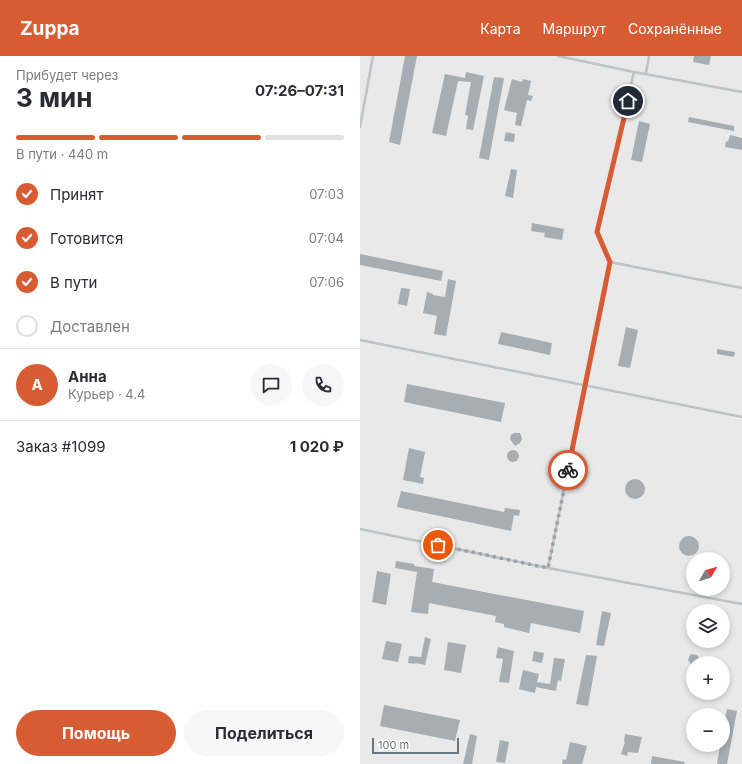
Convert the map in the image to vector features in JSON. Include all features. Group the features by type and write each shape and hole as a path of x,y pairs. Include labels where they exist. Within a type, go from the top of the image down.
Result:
{"lane":[{"path":"360,127 373,56"},
{"path":"558,56 742,92"},
{"path":"646,74 649,56"},
{"path":"548,568 610,262 597,232 634,72"},
{"path":"610,262 742,288"},
{"path":"360,340 742,417"},
{"path":"360,529 548,568 742,604"}],"shaded area":[{"path":"360,56 742,56 742,764 360,764"}],"building":[{"path":"405,56 417,56 400,145 389,142"},
{"path":"694,56 711,56 709,65 693,62"},
{"path":"466,72 484,76 473,130 466,129 468,116 465,115 471,82 458,81 446,136 432,133 445,74 465,78"},
{"path":"494,77 504,78 489,160 479,158"},
{"path":"512,79 522,82 523,79 531,81 528,95 533,96 531,101 527,100 521,126 515,125 517,113 504,110"},
{"path":"689,117 734,126 734,131 688,122"},
{"path":"639,121 650,124 642,162 631,160"},
{"path":"506,132 515,134 514,142 504,141"},
{"path":"730,135 742,138 742,150 725,147 726,141 728,142"},
{"path":"511,169 517,170 513,198 505,196"},
{"path":"532,223 564,229 562,240 544,237 545,233 531,231"},
{"path":"360,254 443,271 441,281 360,265"},
{"path":"448,279 456,281 446,336 434,334 437,316 423,313 427,292 433,295 445,297"},
{"path":"401,288 410,289 407,306 398,304"},
{"path":"626,327 638,330 630,368 618,366"},
{"path":"501,332 552,343 550,355 498,344"},
{"path":"717,349 735,352 734,357 717,354"},
{"path":"407,384 505,403 501,422 404,402"},
{"path":"514,433 520,433 522,439 520,443 515,446 510,439 511,435"},
{"path":"409,448 425,452 420,477 424,478 423,484 403,480"},
{"path":"511,450 515,450 519,456 515,462 511,462 507,458 507,454"},
{"path":"635,479 642,482 645,489 642,496 635,499 628,496 625,489 628,482"},
{"path":"401,491 504,512 505,508 520,510 519,516 514,515 511,531 397,507"},
{"path":"685,537 693,537 698,542 699,546 697,552 686,552 686,555 680,550 680,542"},
{"path":"396,561 434,569 432,582 584,611 580,633 531,623 529,633 504,627 504,624 495,622 496,616 429,603 428,614 411,612 417,572 395,568"},
{"path":"377,571 391,574 386,605 372,602"},
{"path":"602,611 611,613 604,646 596,645"},
{"path":"425,637 431,639 425,665 408,663 409,656 421,657"},
{"path":"386,641 402,644 398,662 382,659"},
{"path":"448,642 466,645 461,673 444,670"},
{"path":"498,647 514,651 509,683 499,682 503,659 496,658"},
{"path":"534,651 544,653 542,663 532,661"},
{"path":"691,654 698,656 690,656"},
{"path":"586,655 597,656 588,706 576,704"},
{"path":"554,658 565,659 561,681 558,680 556,691 536,687 535,693 519,689 523,670 539,674 537,682 550,684"},
{"path":"384,705 460,720 455,741 380,726"},
{"path":"730,710 737,711 730,748"},
{"path":"470,734 477,736 472,764 463,764"},
{"path":"625,734 642,737 638,753 628,752 627,756 621,754 625,742"},
{"path":"500,740 509,742 505,763 496,762"},
{"path":"570,742 587,746 582,764 562,764 563,759 566,760"},
{"path":"719,752 729,752 727,764 717,764"},
{"path":"652,756 685,762 684,764 651,764"}],"way so far":[{"path":"438,545 548,568 568,470"}],"route":[{"path":"568,470 610,262 597,232 628,101"}]}
